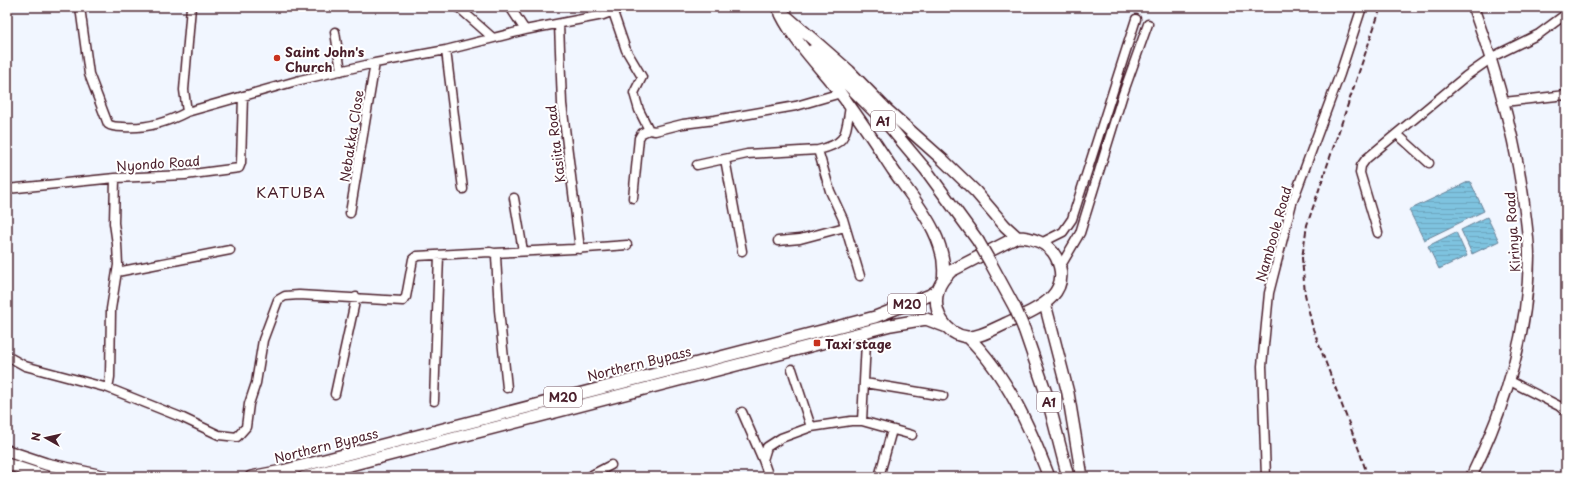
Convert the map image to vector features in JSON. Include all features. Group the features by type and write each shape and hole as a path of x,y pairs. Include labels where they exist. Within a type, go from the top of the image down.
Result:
{"highway":[{"path":"778,8 796,39 841,93 863,123 928,222 940,245 944,260 940,286 937,310 939,317 948,327 961,336 968,337 984,333 1045,304 1051,299 1059,284 1060,267 1055,255 1041,243 1032,238 1017,237 951,271 940,286"},
{"path":"778,8 850,71 887,110 943,160 976,192 1005,226 1017,237"},
{"name":"A1","path":"778,8 816,53 889,126 926,170 978,241 1015,308 1024,329 1047,396 1068,477"},
{"name":"Northern Bypass","path":"251,477 290,469 875,317 930,295 940,286"},
{"path":"1045,304 1068,393 1082,477"},
{"name":"Northern Bypass","path":"304,477 891,325 926,319 948,327"},
{"path":"968,337 979,347 1013,397 1033,437 1049,477"},
{"path":"7,451 46,464 107,477"},
{"path":"7,464 47,477"}],"main road":[{"name":"Kirinya Road","path":"1471,477 1487,445 1510,381 1519,343 1528,279 1529,255 1522,188 1515,145 1491,58 1473,7"}],"street":[{"path":"80,7 89,74 108,124 113,126 143,128 174,119 187,112 341,71 446,50 525,30 614,12 624,7"},
{"path":"187,112 184,90 191,7"},
{"path":"458,7 493,38"},
{"path":"510,7 525,30"},
{"name":"Namboole Road","path":"1266,477 1262,366 1269,293 1292,203 1340,74 1362,7"},
{"path":"614,12 626,50 642,77 634,93 639,110 649,130"},
{"path":"1378,233 1361,179 1361,166 1385,142 1397,134 1443,94 1491,58 1539,34 1566,14"},
{"path":"1041,243 1063,232 1072,218 1136,19"},
{"name":"Kasiita Road","path":"559,24 562,104 580,249"},
{"path":"1060,267 1080,233 1123,94 1148,24"},
{"path":"335,32 341,71"},
{"path":"446,50 463,189"},
{"name":"Nebakka Close","path":"350,213 375,63"},
{"path":"633,198 639,138 642,133 649,130 655,131 684,124 796,106 841,93"},
{"path":"1504,102 1566,95"},
{"name":"Nyondo Road","path":"7,189 115,178 185,175 238,168 241,163 243,96"},
{"path":"697,165 747,154 818,150 839,142 843,138 850,107"},
{"path":"1397,134 1429,163"},
{"path":"818,150 830,191 845,227 860,276"},
{"path":"725,159 742,251"},
{"path":"108,388 110,377 111,309 117,272 118,254 114,223 115,178"},
{"path":"514,198 523,251"},
{"path":"778,241 800,239 845,227"},
{"path":"7,356 25,366 108,388 220,434 237,437 246,427 249,404 256,383 263,340 278,300 285,296 299,294 403,301 406,297 413,259 417,256 569,250 627,245"},
{"path":"117,272 230,250"},
{"path":"494,253 497,264 499,310 508,388"},
{"path":"434,401 439,255"},
{"path":"335,394 356,297"},
{"path":"862,421 866,342"},
{"path":"792,369 811,427"},
{"path":"1510,381 1559,406 1566,412"},
{"path":"865,383 943,396"},
{"path":"742,412 769,477"},
{"path":"763,460 767,447 781,438 811,427 851,420 862,421 912,435"},
{"path":"879,477 892,430"},
{"path":"588,477 611,465"}],"water":[{"path":"1470,181 1484,211 1424,240 1409,210"},
{"path":"1487,217 1499,241 1472,254 1461,230"},
{"path":"1456,232 1467,256 1439,269 1428,246"}],"railway":[{"path":"1368,477 1313,329 1305,294 1302,258 1307,225 1381,7"}],"place":[{"name":"Saint John's Church","path":"277,58"},
{"name":"Taxi stage","path":"817,343"}],"district":[{"name":"KATUBA","path":"291,191"}]}
